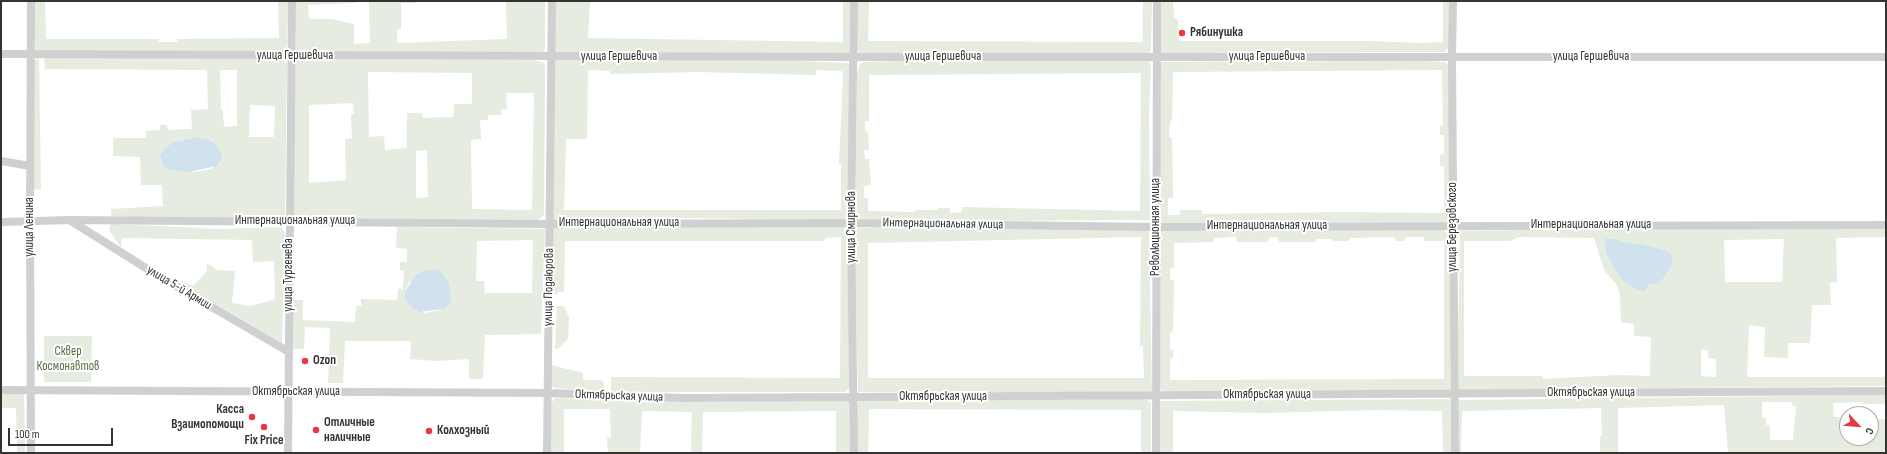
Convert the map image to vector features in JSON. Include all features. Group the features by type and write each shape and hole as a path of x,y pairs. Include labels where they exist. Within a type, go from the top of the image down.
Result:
{"street":[{"name":"улица Ленина","path":"31,1 31,453"},
{"name":"улица Тургенева","path":"288,453 292,1"},
{"name":"улица Подаюрова","path":"547,453 552,1"},
{"name":"улица Смирнова","path":"854,1 851,223 854,453"},
{"name":"Революционная улица","path":"1156,1 1156,453"},
{"name":"улица Березовского","path":"1453,1 1452,56 1455,453"},
{"name":"улица Гершевича","path":"1,54 854,58 1452,56 1886,57"},
{"path":"1,161 30,166"},
{"name":"Интернациональная улица","path":"1,222 70,220 550,224 851,223 1156,227 1886,225"},
{"name":"улица 5-й Армии","path":"70,220 157,275 289,352"},
{"name":"Октябрьская улица","path":"1,390 548,393 682,398 1886,392"}],"green space":[{"path":"33,1 45,1 46,39 159,39 159,42 177,42 177,39 279,38 278,1 288,1 287,44 285,50 279,53 36,50"},
{"path":"296,1 357,1 356,3 308,5 309,19 332,19 354,24 354,44 370,43 369,1 417,1 417,3 401,3 401,29 397,29 397,43 507,39 506,1 545,1 545,49 542,53 297,51"},
{"path":"555,1 590,1 588,38 843,42 843,1 850,1 849,54 555,52"},
{"path":"857,1 869,1 868,41 1143,42 1143,1 1152,1 1151,51 1149,53 860,54 856,48"},
{"path":"1159,1 1173,1 1174,18 1178,20 1179,41 1369,41 1420,43 1443,42 1443,1 1449,1 1449,46 1445,52 1159,53"},
{"path":"39,57 41,190 33,189 34,61"},
{"path":"44,57 283,59 287,64 285,216 283,218 196,220 111,216 111,209 163,206 162,185 141,185 140,157 113,156 113,138 146,138 146,131 160,130 160,125 167,125 168,130 192,129 191,110 208,109 207,70 45,69","holes":["220,70 237,70 237,126 224,127 223,110 221,110","250,105 275,106 274,137 249,137","198,137 208,139 214,143 221,152 220,163 211,169 196,172 169,170 174,142"]},
{"path":"296,59 533,60 542,62 545,65 544,215 538,220 294,218 292,215 294,61","holes":["368,72 472,73 472,104 454,104 453,117 423,118 422,113 407,113 407,148 385,150 384,136 369,137","506,93 534,93 532,210 472,209 471,140 481,139 480,120 488,120 488,115 501,115 501,109 507,109","353,103 354,114 351,115 352,138 345,139 346,180 309,183 309,105","427,150 428,197 416,198 416,151"]},
{"path":"557,59 796,61 848,63 850,65 847,216 843,220 688,218 553,220 555,61","holes":["588,70 610,71 610,74 699,72 816,75 816,70 842,71 839,163 841,164 841,210 564,210 566,139 587,139"]},
{"path":"936,60 1149,61 1151,67 1149,114 1150,220 941,221 857,219 855,217 857,74 860,64 863,62","holes":["1141,73 1140,211 962,207 962,212 950,213 950,208 938,208 938,210 915,210 915,212 868,211 868,198 864,198 864,186 871,185 869,159 865,159 864,150 869,150 868,132 865,131 865,121 869,121 869,75"]},
{"path":"1160,62 1445,62 1449,65 1451,215 1447,222 1159,223","holes":["1442,70 1443,126 1440,126 1440,135 1444,135 1444,154 1440,155 1440,166 1444,166 1444,213 1341,212 1202,214 1202,210 1180,210 1180,215 1168,215 1168,198 1173,198 1172,138 1169,137 1170,121 1172,121 1173,72"]},
{"path":"111,224 221,229 282,227 285,234 282,343 181,284 182,281 193,286 207,271 207,264 211,265 216,270 235,271 232,303 251,306 275,299 274,261 253,262 252,240 122,238 121,248 109,230"},
{"path":"1886,225 1886,237 1836,238 1837,282 1830,283 1831,305 1812,305 1810,343 1788,343 1788,358 1764,357 1765,327 1749,325 1747,377 1886,377 1886,386 1457,390 1460,231","holes":["1519,237 1594,238 1604,270 1616,284 1620,294 1621,322 1634,324 1634,336 1651,337 1650,376 1619,375 1543,379 1542,376 1464,376 1464,241 1510,241","1617,239 1624,242 1651,247 1672,265 1664,278 1657,284 1650,284 1646,290 1615,270 1606,253 1604,240","1784,239 1782,282 1725,282 1724,240","1701,350 1708,350 1708,358 1716,359 1716,377 1701,376"]},
{"path":"1057,226 1147,229 1149,231 1152,392 858,392 854,228","holes":["1141,237 1140,346 1143,346 1144,378 868,378 868,243"]},
{"path":"397,227 545,229 541,334 485,335 483,379 469,379 469,359 438,361 410,359 411,341 345,341 343,383 328,383 330,328 305,327 304,349 293,349 293,300 303,300 303,320 355,322 356,306 361,306 361,299 397,300 398,289 403,289 404,271 400,270 400,262 407,262 407,249 396,248","holes":["533,240 532,293 485,293 484,281 476,281 477,241","410,281 444,309 425,313 405,298 405,290"]},
{"path":"843,227 848,233 851,384 845,392 611,392 611,377 840,378 841,237 825,238 825,241 565,241 564,292 558,292 557,295 553,293 553,228"},
{"path":"1442,229 1450,235 1450,390 1163,391 1160,389 1159,230","holes":["1236,237 1237,242 1268,242 1269,237 1278,237 1279,242 1315,242 1316,239 1349,241 1350,238 1395,237 1396,241 1405,241 1405,237 1424,237 1424,241 1444,241 1444,379 1170,380 1170,358 1173,358 1173,350 1170,350 1170,332 1173,331 1174,280 1170,280 1170,269 1174,268 1174,243 1213,242 1214,238"]},
{"path":"557,306 564,306 569,318 568,339 558,349 555,349"},
{"name":"Сквер Космонавтов","path":"44,336 92,336 91,382 44,382"},
{"path":"551,365 583,373 583,380 601,380 604,383 604,392 554,388 551,385"},
{"path":"1,393 22,393 24,395 25,453 17,453 16,408 1,408"},
{"path":"1886,395 1886,404 1863,404 1863,402 1833,403 1834,417 1839,417 1839,446 1879,446 1879,419 1886,419 1886,453 1728,453 1724,405 1618,408 1618,453 1600,453 1600,436 1602,436 1601,408 1462,411 1461,453 1457,453 1457,400","holes":["1762,402 1792,402 1792,406 1796,406 1793,440 1770,440 1770,425 1766,425 1766,418 1762,418"]},
{"path":"555,398 704,402 851,400 850,453 836,453 836,411 703,412 702,453 691,453 692,412 642,411 640,453 608,453 607,438 611,438 610,409 564,409 564,453 550,453 552,402"},
{"path":"1146,399 1151,403 1151,453 1141,453 1141,410 869,409 868,453 855,453 856,400"},
{"path":"1450,399 1451,453 1443,453 1442,411 1377,410 1264,413 1173,411 1173,453 1159,453 1160,401"}],"water":[{"path":"198,137 208,139 214,143 221,152 222,159 217,166 189,172 169,170 164,166 160,156 164,149 174,142"},
{"path":"1604,239 1617,239 1624,242 1641,244 1664,250 1670,253 1672,265 1664,278 1657,284 1650,284 1646,290 1643,291 1632,287 1623,281 1615,270 1606,253"},
{"path":"434,269 439,270 449,283 451,301 444,309 419,312 408,304 405,298 405,291 416,275 421,272"}],"place":[{"name":"Рябинушка","path":"1182,33"},
{"name":"Ozon","path":"305,361"},
{"name":"Касса Взаимопомощи","path":"252,417"},
{"name":"Fix Price","path":"264,427"},
{"name":"Отличные наличные","path":"316,430"},
{"name":"Колхозный","path":"429,431"}]}
